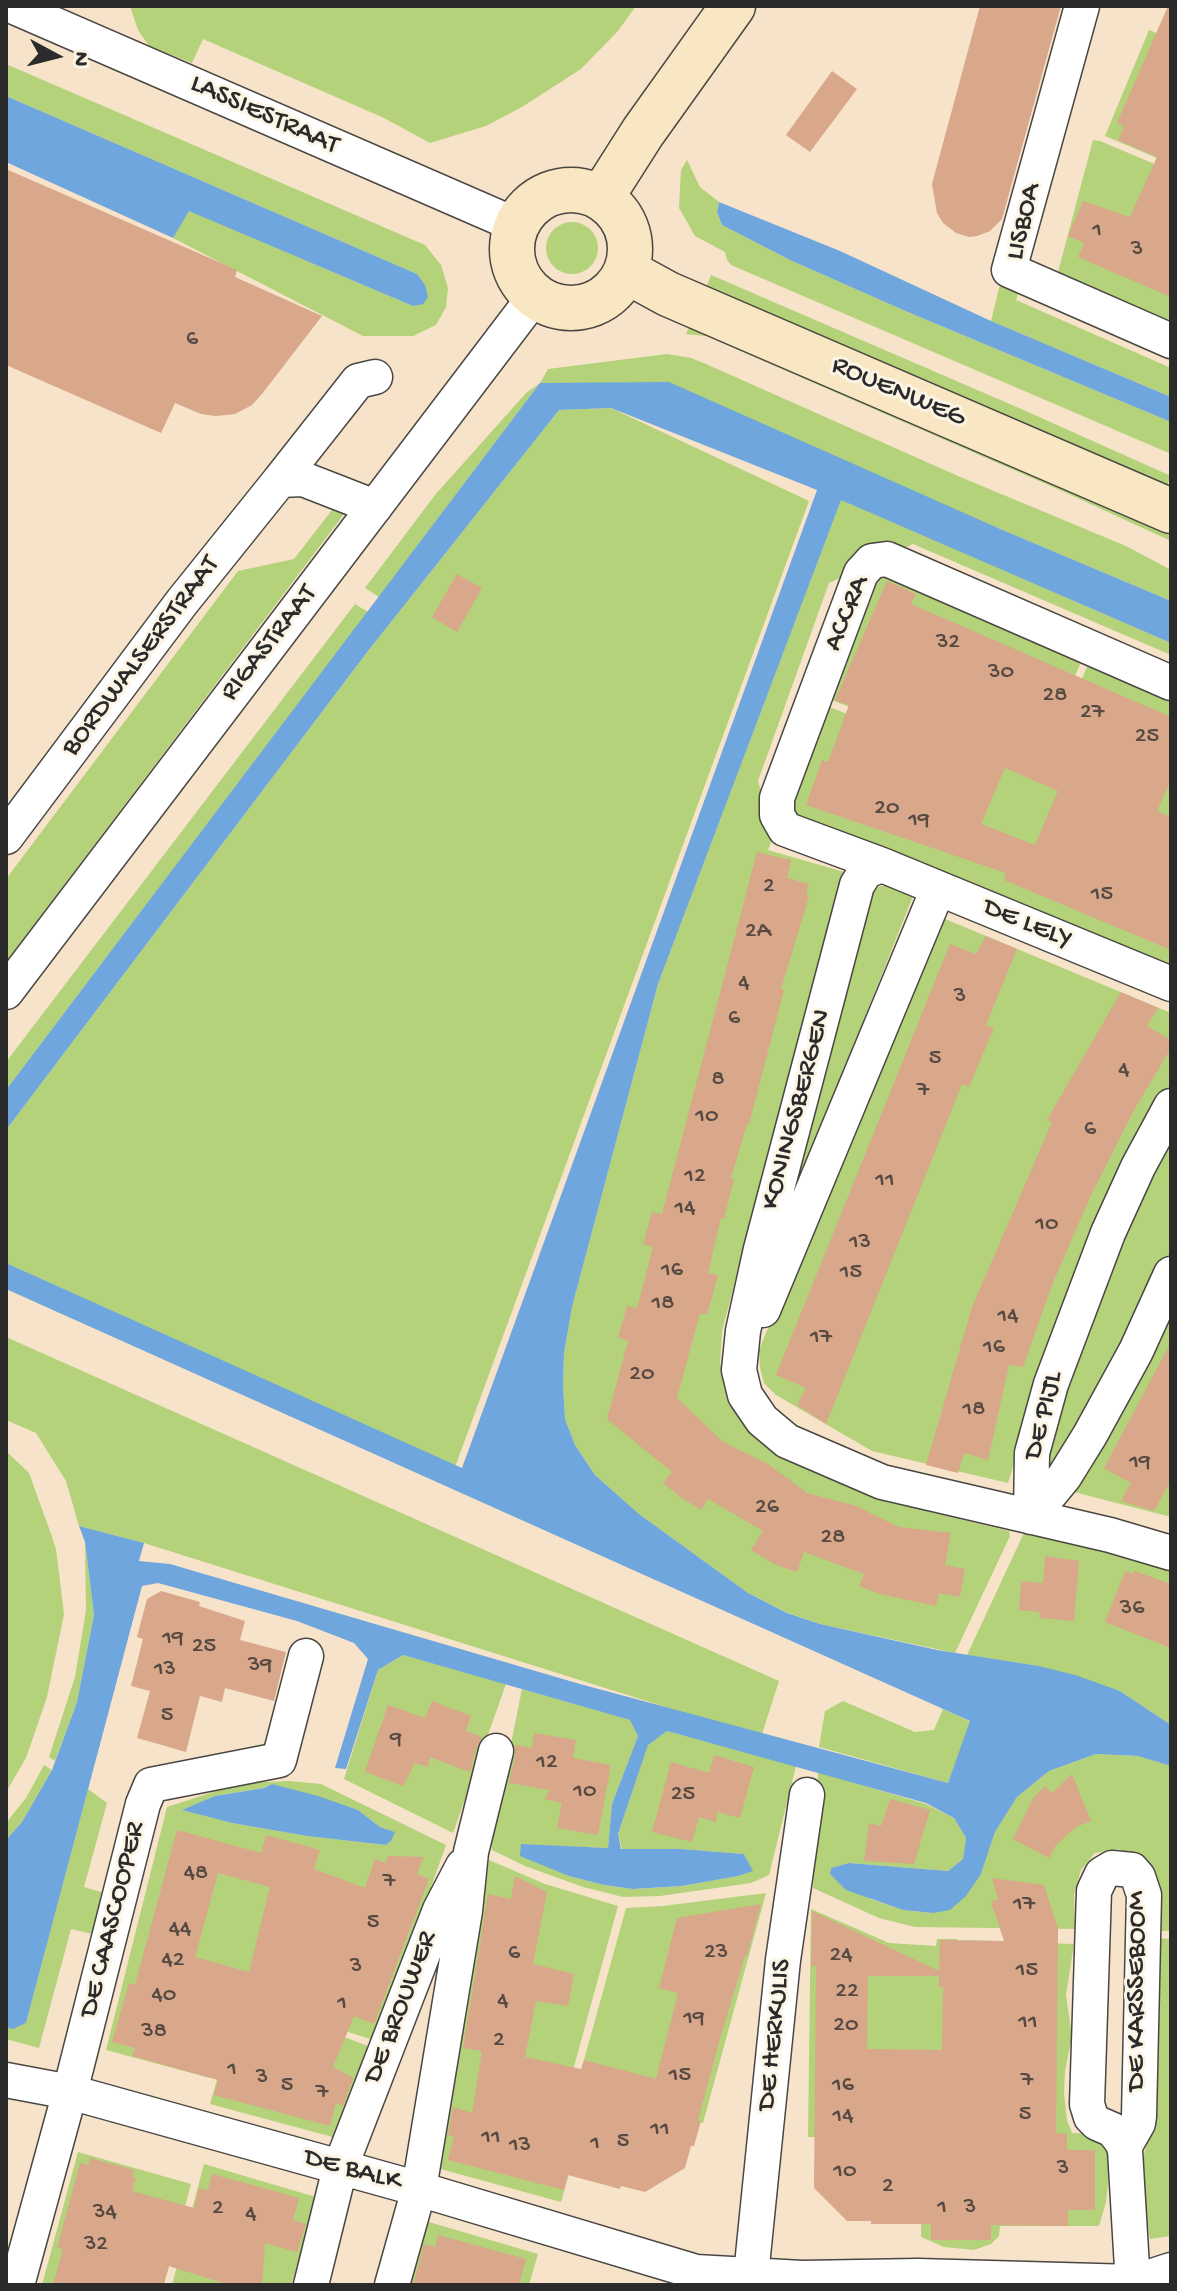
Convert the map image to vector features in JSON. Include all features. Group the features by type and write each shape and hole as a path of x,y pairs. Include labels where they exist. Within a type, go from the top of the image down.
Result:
{"main road":[{"path":"601,198 643,132 733,6"},
{"path":"576,190 601,198 621,217 627,230 630,257 626,271 618,286 605,298 571,309 553,306 535,296 520,280 512,255 516,225 529,207 551,193 576,190"},
{"name":"ROUENWEG","path":"626,271 668,294 1171,511"}],"street":[{"name":"LASSIESTRAAT","path":"12,6 516,225"},
{"name":"LISBOA","path":"1082,6 1009,270 1171,341"},
{"name":"RIGASTRAAT","path":"6,992 535,296"},
{"name":"BORDWALSERSTRAAT","path":"6,837 182,602 358,381 375,377"},
{"path":"280,480 303,479 375,507"},
{"name":"ACCRA","path":"882,865 785,829 777,815 777,798 861,573 872,561 887,559 1171,683"},
{"name":"DE LELY","path":"882,865 1171,984"},
{"name":"KONINGSBERGEN","path":"882,865 866,871 857,885 753,1279 739,1370 745,1395 762,1420 787,1441 882,1482 1110,1535 1171,1553"},
{"name":"KONINGSBERGEN","path":"739,1370 938,889"},
{"name":"DE PIJL","path":"1031,1517 1032,1453 1051,1384 1108,1233 1138,1167 1171,1106"},
{"name":"DE PIJL","path":"1031,1517 1064,1477 1090,1435 1136,1351 1171,1274"},
{"name":"DE CAASCOOPER","path":"17,2285 143,1804 151,1785 279,1760 306,1656"},
{"name":"DE BROUWER","path":"392,2285 419,2189 465,1911 471,1852 496,1751"},
{"name":"DE HERKULIS","path":"751,2275 783,1960 807,1795"},
{"name":"DE BROUWER","path":"311,2285 340,2168 440,1910 471,1852"},
{"name":"DE KARSSEBOOM","path":"1125,2150 1117,2134 1091,2117 1087,2104 1094,1891 1102,1874 1112,1868 1132,1870 1144,1895 1139,2116 1125,2150 1137,2284"},
{"name":"DE BALK","path":"6,2080 70,2092 419,2189 694,2279 751,2275 802,2278 918,2276 1137,2284 1171,2270"}],"green space":[{"path":"130,6 636,6 618,31 581,69 486,126 430,143 384,118 203,39 192,63 149,46 138,30"},
{"path":"1149,30 1171,39 1171,164 1105,136"},
{"path":"6,64 425,245 441,265 448,288 446,307 436,325 413,336 363,336 173,238 188,210 413,306 417,274 6,96"},
{"path":"1093,140 1171,171 1171,321 1058,272"},
{"path":"687,160 700,187 719,202 717,212 722,225 790,260 903,310 1171,422 1171,454 731,265 725,252 695,236 679,208 681,170"},
{"path":"572,222 590,230 598,248 590,266 572,274 554,266 546,248 554,230"},
{"path":"711,275 1171,476 1165,490 706,288"},
{"path":"1001,280 1020,288 1016,300 1171,368 1171,397 991,321"},
{"path":"691,322 1070,487 1171,536 1171,541 706,336 686,334"},
{"path":"667,354 691,358 1126,546 1171,570 1171,601 998,528 540,383 548,369"},
{"path":"540,383 379,597 365,588 435,495 526,393"},
{"path":"611,408 809,501 455,1467 6,1263 6,1130 368,651 559,410"},
{"path":"841,499 1171,643 1171,655 913,544 829,583 758,781 774,835 768,850 844,872 722,1331 720,1363 732,1402 802,1464 848,1487 918,1509 1009,1531 1010,1536 955,1653 820,1624 788,1613 748,1593 639,1514 595,1475 575,1445 565,1419 564,1353 572,1307 658,984"},
{"path":"335,506 347,510 6,962 6,879 238,571 294,559"},
{"path":"882,570 1082,660 1050,733 1058,735 1089,662 1171,699 1171,964 784,814 827,706 980,767 984,759 829,699 873,574"},
{"path":"355,604 368,612 6,1090 6,1062"},
{"path":"896,883 915,891 782,1226 864,904 878,887"},
{"path":"938,916 1171,1013 1171,1085 1161,1100 1041,1378 1008,1483 872,1451 776,1395 764,1383 760,1368 759,1350"},
{"path":"1171,1131 1171,1254 1143,1314 1050,1472 1042,1451 1069,1360"},
{"path":"1171,1284 1171,1517 1066,1490"},
{"path":"6,1337 779,1681 761,1737 144,1543 79,1526 66,1481 36,1433 6,1420"},
{"path":"6,1451 29,1473 51,1534 56,1549 64,1614 47,1697 26,1758 6,1792"},
{"path":"1040,1531 1171,1567 1171,1725 1120,1691 1039,1666 967,1655 1024,1533"},
{"path":"85,1542 94,1615 77,1702 55,1761 49,1757 75,1677 86,1610"},
{"path":"403,1655 506,1684 453,1833 344,1779 378,1670"},
{"path":"522,1689 631,1720 638,1736 612,1804 608,1848 521,1845 569,1876 633,1889 682,1886 752,1871 744,1854 681,1849 622,1849 618,1834 648,1744 667,1731 796,1766 769,1875 751,1883 660,1896 623,1897 583,1887 492,1850"},
{"path":"843,1701 915,1732 934,1730 943,1709 971,1722 948,1783 819,1747 825,1711"},
{"path":"1096,1754 1138,1756 1171,1766 1171,1931 1153,1931 1135,1855 1118,1849 1095,1853 1081,1870 1074,1894 1075,1929 915,1927 879,1918 813,1888 818,1772 926,1804 954,1818 966,1838 963,1859 948,1871 849,1863 831,1868 830,1874 870,1899 903,1910 933,1913 981,1874 995,1832 1017,1797 1049,1771"},
{"path":"44,1765 52,1770 22,1822 6,1840 6,1823 26,1798"},
{"path":"289,1781 321,1784 446,1845 376,2041 342,2030 339,2035 373,2048 340,2139 210,2104 240,2000 261,1978 239,1973 210,2078 106,2050 167,1807 241,1783","holes":["272,1784 358,1810 380,1827 394,1832 391,1841 386,1845 307,1836 232,1823 183,1810 215,1796"]},
{"path":"88,1789 107,1803 84,1887 108,1894 96,1935 71,1929 39,2048 6,2039 6,2027 26,2023"},
{"path":"489,1860 545,1884 618,1906 569,2085 590,2099 561,2202 433,2167"},
{"path":"766,1893 703,2123 576,2089 626,1908"},
{"path":"811,1909 889,1943 936,1946 937,1939 957,1939 953,2111 961,2111 963,1940 1074,1944 1066,1995 1072,2036 1064,2093 1072,2133 1098,2134 1107,2153 1109,2174 1106,2202 1099,2226 1000,2226 999,2236 991,2244 974,2250 944,2247 921,2237 922,2139 808,2137"},
{"path":"1152,1938 1171,1939 1171,2236 1150,2239 1141,2191 1144,2154 1157,2094"},
{"path":"78,2152 191,2184 164,2285 42,2285"},
{"path":"204,2164 319,2198 291,2285 172,2285"},
{"path":"422,2220 538,2254 529,2285 411,2285"}],"water":[{"path":"6,96 417,274 425,285 428,297 423,304 413,306 189,211 173,238 6,162"},
{"path":"719,202 840,251 991,321 1171,397 1171,422 790,260 722,225 717,212"},
{"path":"669,382 1171,601 1171,643 841,500 658,984 572,1307 564,1353 565,1419 575,1445 595,1475 639,1514 748,1593 787,1613 820,1624 937,1650 1039,1666 1120,1691 1171,1725 1171,1766 1138,1756 1096,1754 1049,1771 1017,1797 995,1832 981,1874 966,1896 950,1910 933,1913 903,1910 846,1890 830,1874 831,1868 849,1863 948,1871 963,1859 966,1838 954,1818 926,1803 667,1731 648,1745 618,1834 621,1849 681,1849 744,1854 753,1871 682,1886 633,1889 604,1885 569,1876 520,1856 521,1844 608,1848 612,1804 638,1736 630,1720 403,1655 378,1670 346,1769 335,1768 368,1659 354,1643 297,1621 158,1583 142,1586 26,2023 13,2029 6,2027 6,1840 22,1822 52,1770 77,1702 94,1615 85,1542 79,1526 144,1543 139,1561 170,1564 580,1684 948,1783 970,1721 6,1289 6,1263 462,1468 817,490 611,408 559,410 368,651 6,1130 6,1090 540,383"},
{"path":"272,1784 358,1810 380,1827 395,1832 386,1845 307,1836 232,1823 182,1810 215,1796"}],"building":[{"path":"980,6 1061,6 1002,219 990,231 969,237 956,233 943,223 937,213 932,184"},
{"path":"1168,6 1171,6 1171,297 1078,257 1084,243 1068,236 1083,201 1130,217 1157,157 1118,140 1124,126 1117,123"},
{"path":"832,71 857,89 810,152 786,135"},
{"path":"6,169 237,270 235,277 322,316 252,405 235,414 216,416 201,414 175,403 161,433 6,365"},
{"path":"457,574 482,588 457,632 432,617"},
{"path":"887,581 916,594 911,604 1171,717 1171,779 1157,811 1171,817 1171,950 1004,880 1006,873 806,805 822,760 828,762 849,705 835,700","holes":["1005,768 1058,791 1035,845 981,824"]},
{"path":"757,852 791,860 787,878 809,884 806,895 809,896 781,989 784,990 749,1124 731,1178 734,1179 724,1219 721,1218 708,1273 718,1275 707,1315 700,1313 677,1398 723,1442 768,1464 807,1493 856,1506 899,1527 951,1533 945,1565 965,1569 960,1597 939,1593 936,1606 880,1594 859,1586 864,1574 804,1552 797,1572 776,1565 751,1550 763,1531 708,1499 701,1510 682,1498 663,1483 672,1472 607,1419 628,1341 618,1338 627,1306 637,1308 653,1247 643,1244 652,1212 662,1214"},
{"path":"986,936 1017,949 986,1025 994,1028 969,1087 962,1084 826,1424 797,1405 806,1388 776,1375 950,944 976,954"},
{"path":"1121,992 1158,1008 1147,1026 1171,1040 1171,1048 1134,1110 1090,1197 1052,1285 1023,1367 1009,1365 988,1460 964,1453 958,1473 926,1465 972,1307 1052,1122 1047,1120"},
{"path":"1171,1342 1171,1480 1154,1511 1121,1501 1131,1483 1104,1468"},
{"path":"1045,1556 1079,1561 1074,1621 1039,1618 1040,1612 1019,1610 1021,1581 1043,1583"},
{"path":"1125,1571 1133,1574 1134,1571 1171,1584 1171,1648 1105,1622"},
{"path":"161,1591 200,1602 199,1606 245,1621 240,1640 286,1652 274,1701 225,1688 222,1702 200,1696 186,1752 137,1738 150,1691 131,1686 143,1639 137,1637 147,1599"},
{"path":"432,1701 471,1716 466,1731 482,1737 470,1772 430,1757 428,1767 415,1763 403,1786 365,1772 388,1705 425,1718"},
{"path":"534,1733 576,1740 573,1758 611,1765 598,1835 557,1828 562,1803 545,1799 549,1790 509,1783 515,1745 532,1748"},
{"path":"714,1755 754,1767 740,1818 717,1812 716,1822 699,1817 692,1842 652,1832 671,1762 709,1773"},
{"path":"1072,1774 1091,1821 1076,1827 1056,1845 1049,1858 1013,1839 1033,1798 1045,1786 1052,1793"},
{"path":"890,1799 930,1810 914,1864 864,1861 869,1823 881,1826"},
{"path":"177,1830 261,1853 266,1835 320,1850 314,1869 365,1888 375,1859 385,1863 388,1856 424,1857 417,1874 429,1879 374,2024 354,2016 333,2067 353,2078 343,2106 336,2103 330,2126 214,2095 218,2080 132,2056 135,2048 112,2042 129,1983 135,1985","holes":["218,1873 270,1887 249,1972 195,1957"]},
{"path":"515,1876 547,1892 533,1964 574,1974 568,2006 536,2001 525,2057 581,2069 584,2060 656,2079 678,1993 659,1988 677,1918 761,1904 721,2035 694,2146 691,2146 685,2168 645,2192 621,2186 620,2189 568,2175 564,2190 448,2160 454,2136 448,2135 453,2107 472,2113 482,2051 463,2048 488,1894 511,1899"},
{"path":"992,1878 1044,1885 1058,1929 1056,2133 1067,2134 1067,2150 1095,2150 1095,2210 1068,2210 1068,2226 991,2225 991,2240 931,2240 931,2224 847,2221 814,2188 816,1966 811,1966 812,1911 939,1971 940,1940 1004,1941 991,1902 998,1899","holes":["868,1976 939,1976 939,1987 943,1987 942,2050 867,2049"]},
{"path":"90,2158 134,2170 132,2177 136,2178 132,2191 194,2208 199,2188 208,2190 212,2174 299,2198 293,2220 306,2224 297,2252 265,2243 262,2285 229,2285 169,2266 163,2285 53,2285 63,2249 57,2248 80,2163 88,2165"},
{"path":"438,2235 526,2259 519,2285 413,2285 424,2244 435,2247"}]}
